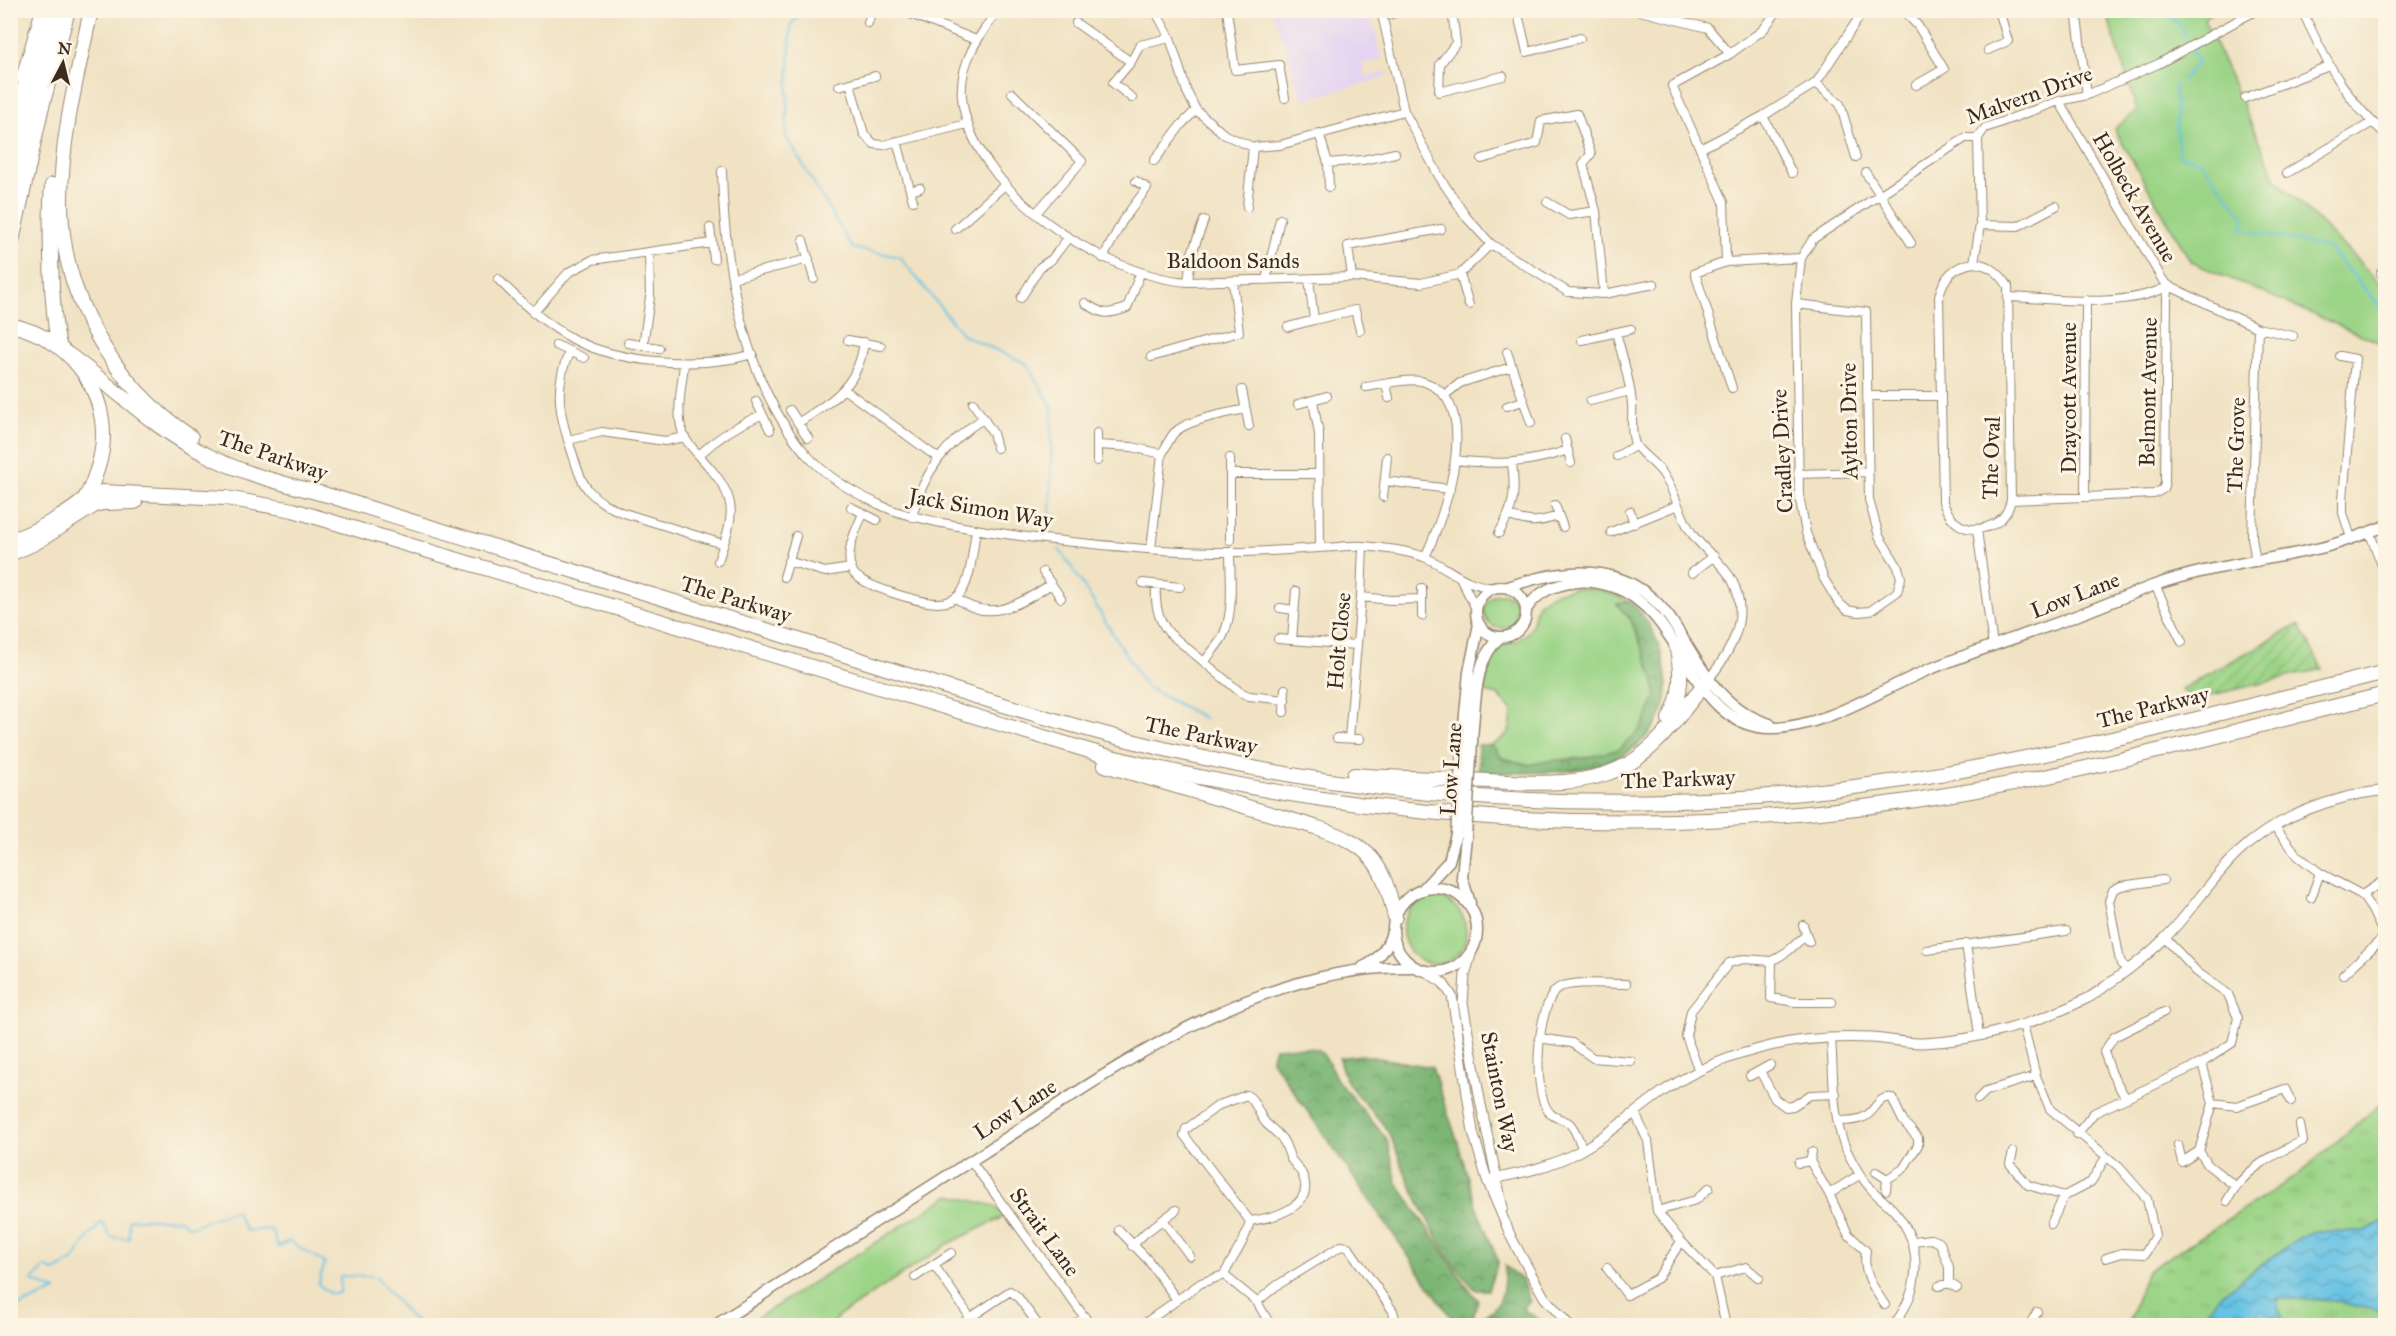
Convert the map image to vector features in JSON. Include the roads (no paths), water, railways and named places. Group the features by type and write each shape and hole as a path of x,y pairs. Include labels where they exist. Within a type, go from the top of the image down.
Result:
{"highway":[{"path":"19,101 23,77 43,10"},
{"path":"10,128 52,10"},
{"path":"10,184 52,10"},
{"path":"10,250 68,10"},
{"path":"91,10 66,138 60,201 63,235 72,275 83,307 100,342 136,390 156,410 210,449 334,497"},
{"path":"65,351 54,318 50,231 51,194 64,114 83,46"},
{"path":"10,325 45,337 65,351 90,381 97,397 104,430 102,451 85,497 74,518"},
{"name":"The Parkway","path":"65,351 152,421 206,455 255,476 334,497 1023,711 1108,735 1197,757 1361,785 1453,795 1598,802 1746,798 1904,781 2013,762 2385,672"},
{"name":"The Parkway","path":"85,497 102,492 226,498 310,514 1103,755 1192,777 1283,794 1369,807 1450,815 1549,821 1638,822 1806,814 1965,792 2054,775 2381,696"},
{"path":"10,540 36,531 85,497"},
{"path":"10,555 35,543 103,502 258,503"},
{"path":"1650,748 1669,720 1678,699 1681,671 1676,645"},
{"path":"1197,757 1372,777 1551,782 1599,776 1628,764 1650,748 1664,735 1705,684"},
{"path":"939,707 1008,735 1347,839 1367,852 1380,868 1394,922"}],"main road":[{"name":"Low Lane","path":"1527,609 1542,591 1567,583 1594,582 1618,589 1640,601 1656,615 1720,707 1743,723 1764,728 1788,727 1834,712 1928,669 2155,585 2320,548 2385,526"},
{"name":"Low Lane","path":"1508,587 1545,576 1581,571 1622,579 1644,591 1661,606 1677,628 1705,684"},
{"path":"1508,587 1521,595 1527,609 1523,626 1509,636 1500,638 1484,631 1479,624 1476,609 1485,592 1494,588 1508,587"},
{"name":"Low Lane","path":"1472,908 1462,877 1461,835 1469,726 1469,672 1479,624"},
{"name":"Low Lane","path":"1469,726 1479,672 1492,645 1500,638"},
{"name":"Low Lane","path":"1422,890 1449,861 1461,835"},
{"path":"1441,888 1459,895 1472,908 1478,926 1476,943 1472,951 1456,968 1441,972 1420,969 1398,951 1394,922 1406,900 1422,890 1441,888"},
{"name":"Low Lane","path":"714,1326 1074,1094 1197,1023 1262,995 1357,969 1377,958 1390,939 1394,922"},
{"name":"Low Lane","path":"1357,969 1420,969"}],"street":[{"path":"868,23 872,10"},
{"path":"901,10 976,40"},
{"name":"Baldoon Sands","path":"998,10 976,40 969,54 962,96 967,124 983,156 1006,184 1036,213 1068,238 1103,258 1140,274 1164,280 1233,282 1352,277 1420,282 1460,274"},
{"path":"1155,10 1170,38 1187,92 1196,110 1225,135 1253,147 1280,145 1404,111"},
{"path":"1227,10 1235,70 1279,65 1285,98"},
{"path":"1404,10 1381,14 1404,111 1440,178 1467,218 1491,244 1568,292 1604,294 1654,284"},
{"path":"1452,10 1456,43 1440,64 1439,92 1503,76"},
{"path":"1517,10 1527,52 1580,38"},
{"path":"1726,262 1724,202 1672,86 1730,54 1763,30 1778,10"},
{"path":"1700,149 1763,116 1816,82 1858,19 1868,10"},
{"path":"1903,10 1918,26 1944,69 1916,85"},
{"path":"1988,50 2008,41 1999,10"},
{"path":"2076,10 2087,95"},
{"name":"Malvern Drive","path":"1801,258 1813,239 1965,138 1978,138 1985,128 2059,101 2087,95 2158,64 2257,10"},
{"path":"2302,10 2328,66 2372,123 2385,135"},
{"path":"1640,11 1708,28 1730,54"},
{"path":"1076,23 1131,62"},
{"path":"1132,98 1113,83 1131,62 1140,45 1170,38"},
{"path":"2245,98 2328,66"},
{"path":"839,86 875,76"},
{"path":"1816,82 1840,104 1856,157"},
{"path":"850,83 867,139 879,145 967,124"},
{"path":"1012,93 1082,161 1036,213"},
{"name":"Holbeck Avenue","path":"2059,101 2162,279 2169,286 2258,328 2294,336"},
{"path":"1154,161 1181,125 1196,110"},
{"path":"1482,159 1537,143 1540,121 1577,114 1591,154 1583,164 1596,211 1604,294"},
{"path":"1763,116 1792,172"},
{"path":"2287,173 2372,123"},
{"path":"1319,133 1328,163 1329,187"},
{"path":"1974,263 1980,225 1978,138"},
{"path":"897,141 913,201"},
{"path":"1247,207 1253,147"},
{"path":"1328,163 1363,160 1395,153"},
{"name":"Jack Simon Way","path":"722,171 726,242 732,278 739,312 766,388 783,423 808,455 830,476 851,491 880,506 912,516 976,530 1040,539 1151,549 1230,552 1363,546 1425,557 1461,579 1476,585 1494,588"},
{"path":"1866,173 1911,243"},
{"path":"1103,258 1123,220 1147,188 1136,181"},
{"path":"955,229 1006,184"},
{"path":"910,191 920,188"},
{"path":"1546,202 1569,215 1596,211"},
{"path":"1980,225 2018,226 2056,206"},
{"path":"1266,280 1280,219"},
{"path":"1188,282 1191,256 1204,220"},
{"path":"710,228 714,259"},
{"path":"1352,277 1348,246 1441,229"},
{"path":"1021,298 1040,267 1053,259 1068,238"},
{"path":"803,240 814,279"},
{"path":"533,313 568,273 580,265 615,255 712,243"},
{"path":"1469,305 1460,274 1491,244"},
{"path":"643,346 651,283 649,252"},
{"path":"1732,388 1695,273 1726,262 1801,258"},
{"name":"Cradley Drive","path":"1801,258 1796,304 1798,495 1806,533 1824,579 1838,602 1847,610 1870,611 1898,592"},
{"path":"732,278 809,259"},
{"name":"The Oval","path":"1974,263 1987,265 2001,275 2008,286 2008,297 2011,500 2006,513 1996,524 1977,530 1957,525 1947,514 1943,502 1939,296 1942,282 1952,270 1974,263"},
{"path":"1085,303 1098,312 1109,314 1127,308 1140,274"},
{"path":"498,279 533,313 585,345 641,358 684,364 735,359 753,354"},
{"path":"1309,279 1314,321"},
{"path":"1151,357 1239,332 1233,282"},
{"path":"2008,297 2127,299 2158,292 2169,286"},
{"name":"Belmont Avenue","path":"2011,500 2154,494 2163,489 2169,286"},
{"name":"Draycott Avenue","path":"2085,497 2086,300"},
{"name":"Aylton Drive","path":"1796,304 1866,312 1869,500 1873,520 1898,567 1901,578 1898,592"},
{"path":"1288,327 1355,310 1360,330"},
{"name":"The Grove","path":"2256,562 2252,537 2258,328"},
{"path":"1582,340 1631,329"},
{"path":"1616,332 1630,391 1631,422 1635,446 1662,472 1683,519 1694,537 1714,556 1732,581 1741,610 1736,637 1720,666 1705,684"},
{"path":"848,340 881,346"},
{"path":"798,423 845,390 856,372 864,342"},
{"path":"628,343 659,348"},
{"path":"556,345 584,358"},
{"path":"1507,352 1531,423"},
{"path":"569,353 561,372 558,395 567,440 585,485 591,494 609,507 723,544"},
{"path":"2340,356 2355,358 2343,499 2343,513 2351,538"},
{"path":"684,364 680,410 685,437 723,483 729,496 730,521 718,561"},
{"path":"1445,395 1460,383 1511,367"},
{"path":"1366,387 1419,380 1436,387 1445,395 1455,420 1455,460 1450,489 1442,517 1425,557"},
{"path":"1386,384 1389,398"},
{"path":"845,390 938,458"},
{"path":"1242,390 1249,426"},
{"path":"1590,401 1630,391"},
{"path":"1298,404 1327,396"},
{"path":"1867,396 1941,396"},
{"path":"756,401 770,430"},
{"path":"1313,401 1318,434 1320,548"},
{"path":"1507,406 1523,401"},
{"path":"973,403 993,433 997,448"},
{"path":"1151,549 1162,454 1176,432 1191,423 1245,409"},
{"path":"790,410 808,438"},
{"path":"699,455 717,438 739,424 761,415"},
{"path":"912,516 923,485 938,458 966,430 984,418"},
{"path":"567,440 602,432 665,441 685,437"},
{"path":"1097,433 1097,461"},
{"path":"1565,439 1571,463"},
{"path":"1097,445 1132,447 1162,454"},
{"path":"1617,456 1635,446"},
{"path":"1455,460 1512,464 1548,457 1568,450"},
{"path":"1383,498 1388,457"},
{"path":"1230,458 1230,540"},
{"path":"1499,533 1509,516 1515,491 1512,464"},
{"path":"1798,474 1868,472"},
{"path":"1230,474 1318,474"},
{"path":"1385,481 1450,489"},
{"path":"1555,505 1563,527"},
{"path":"1611,532 1678,505"},
{"path":"850,507 877,520"},
{"path":"1630,511 1635,524"},
{"path":"863,514 852,540 851,568 866,583 934,603 948,602 956,598 967,583 976,530"},
{"path":"1509,516 1537,523 1558,516"},
{"path":"1977,530 1993,646"},
{"path":"2369,531 2385,576"},
{"path":"784,577 796,536"},
{"name":"Holt Close","path":"1349,738 1363,546"},
{"path":"1205,661 1222,639 1227,625 1230,552"},
{"path":"1692,573 1714,556"},
{"path":"788,561 825,572 851,568"},
{"path":"1042,572 1061,598"},
{"path":"1461,579 1476,609"},
{"path":"1143,583 1179,586"},
{"path":"956,598 972,608 984,611 998,610 1030,598 1051,584"},
{"path":"1156,584 1155,599 1161,622 1169,633 1240,692 1249,696 1285,700"},
{"path":"2155,585 2182,642"},
{"path":"1422,588 1422,616"},
{"path":"1292,640 1296,591"},
{"path":"1361,597 1391,600 1421,599"},
{"path":"1280,608 1294,610"},
{"path":"1278,639 1356,645"},
{"path":"1284,712 1285,689"},
{"path":"1337,738 1360,739"},
{"path":"1492,1179 1543,1167 1583,1149 1660,1094 1699,1071 1753,1050 1791,1042 1831,1038 1922,1043 1979,1035 2056,1013 2092,996 2129,969 2165,938 2213,879 2240,851 2275,826 2312,807 2344,796 2385,790"},
{"path":"2275,826 2298,856 2320,873 2362,895 2385,938 2343,975"},
{"path":"2311,898 2320,873"},
{"path":"2362,895 2385,879"},
{"path":"2129,969 2121,964 2119,956 2109,901 2113,890 2121,886 2163,880"},
{"path":"1699,1071 1686,1036 1691,1011 1729,963 1744,959 1772,961 1808,938 1803,925"},
{"path":"1927,950 2066,931"},
{"path":"2077,1134 2094,1113 2202,1063 2232,1043 2238,1018 2228,994 2197,972 2165,938"},
{"path":"1966,944 1979,1035"},
{"name":"Stainton Way","path":"1472,951 1465,975 1464,1003 1492,1179"},
{"path":"1772,961 1771,998 1795,1002 1832,1002"},
{"name":"Stainton Way","path":"1420,969 1449,989 1455,1006 1473,1132 1512,1239 1544,1297 1570,1326"},
{"path":"1583,1149 1570,1124 1550,1114 1540,1093 1539,1038 1550,998 1559,987 1572,984 1626,984"},
{"path":"2125,1097 2112,1074 2104,1052 2114,1036 2164,1012"},
{"path":"2023,1024 2036,1076 2050,1109 2119,1167 2147,1199 2155,1235 2145,1254 2122,1252 2106,1258"},
{"path":"1539,1038 1572,1043 1593,1058 1631,1061"},
{"path":"1831,1038 1839,1121 1846,1150 1859,1174 1896,1212 1913,1240 1916,1269 1914,1285 1903,1313 1893,1326"},
{"path":"2178,1145 2182,1162 2199,1151 2212,1104 2202,1063"},
{"path":"1750,1076 1770,1065"},
{"path":"1760,1071 1775,1099 1786,1107 1793,1106 1810,1095 1836,1094"},
{"path":"1978,1099 1986,1091 2036,1076"},
{"path":"2212,1104 2237,1106 2285,1089 2291,1101"},
{"path":"1141,1326 1202,1283 1224,1275 1247,1235 1250,1221 1184,1135 1186,1128 1219,1105 1247,1095 1252,1098 1259,1115 1284,1141 1292,1161 1302,1174 1304,1183 1303,1194 1296,1206 1282,1215 1250,1221"},
{"path":"1839,1121 1863,1118 1878,1102 1888,1097 1892,1098 1903,1121 1918,1138 1918,1145 1903,1169 1887,1179"},
{"path":"1635,1113 1648,1141 1657,1210 1681,1241 1715,1275 1726,1326"},
{"path":"2227,1201 2235,1185 2274,1154 2303,1140 2300,1125"},
{"path":"2199,1151 2208,1166 2235,1185"},
{"path":"1812,1152 1810,1161 1848,1234 1866,1251 1865,1262 1868,1275 1885,1305"},
{"path":"2013,1152 2010,1164 2028,1185 2064,1197"},
{"path":"2051,1224 2064,1197 2091,1182 2106,1157"},
{"name":"Strait Lane","path":"970,1161 1091,1326"},
{"path":"1799,1163 1810,1161"},
{"path":"1876,1172 1887,1179"},
{"path":"1829,1194 1859,1174"},
{"path":"1886,1190 1887,1179"},
{"path":"1657,1210 1696,1200 1709,1188"},
{"path":"1132,1246 1145,1233 1176,1210"},
{"path":"1163,1220 1190,1256"},
{"path":"1119,1230 1148,1260 1178,1300"},
{"path":"1913,1240 1931,1239 1940,1243 1953,1285 1939,1286"},
{"path":"1607,1269 1627,1295 1658,1278 1681,1241"},
{"path":"1257,1302 1276,1286 1341,1246 1348,1247 1394,1311 1397,1326"},
{"path":"915,1277 951,1253"},
{"path":"934,1265 970,1317"},
{"path":"1715,1275 1746,1267 1759,1278"},
{"path":"1224,1275 1257,1302 1271,1326"},
{"path":"958,1326 1010,1292 1017,1296 1039,1326"},
{"path":"2029,1326 2037,1312"},
{"path":"1072,1326 1085,1317"}],"water":[{"path":"2385,1222 2385,1311 2327,1300 2277,1299 2284,1325 2196,1325 2219,1296 2301,1236 2315,1231 2364,1231"}],"waterway":[{"path":"805,10 791,24 786,136 852,248 900,257 963,335 1027,364 1052,407 1050,529"},
{"path":"2165,10 2181,28 2189,44"},
{"path":"2182,80 2198,62 2191,49"},
{"path":"2177,85 2174,88 2179,156 2200,160 2245,218 2242,229 2328,248 2381,307 2384,331 2386,330"},
{"path":"1059,549 1146,687 1204,718"},
{"path":"10,1307 15,1308 56,1290 32,1281 45,1267 54,1271 73,1261 86,1240 102,1222 111,1237 129,1239 129,1219 178,1219 190,1227 235,1210 246,1231 271,1229 278,1247 289,1241 325,1263 318,1284 329,1293 340,1293 340,1276 375,1276 418,1326"}]}
